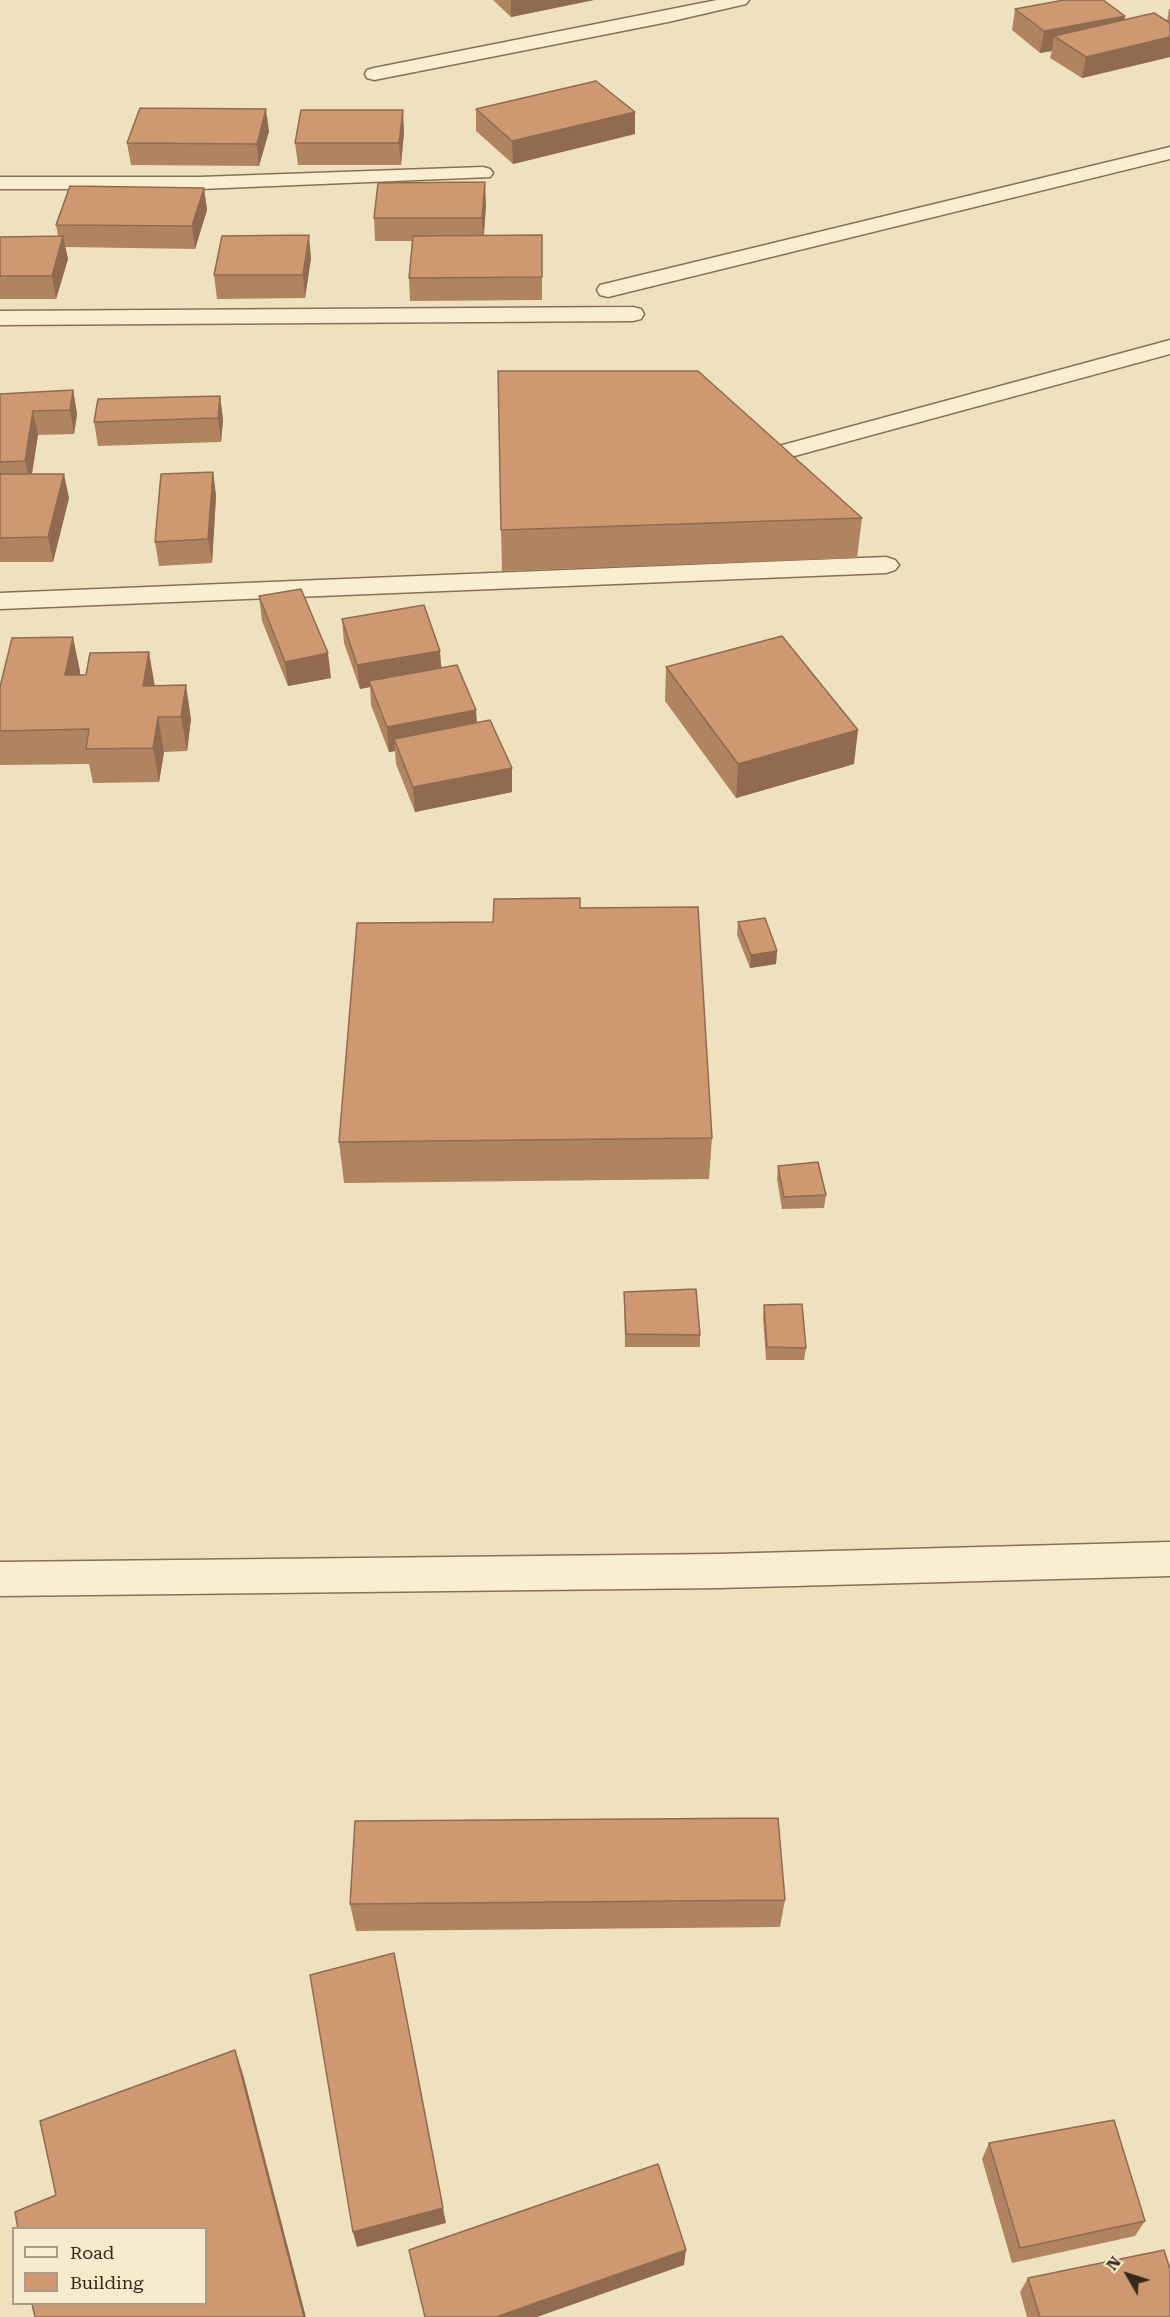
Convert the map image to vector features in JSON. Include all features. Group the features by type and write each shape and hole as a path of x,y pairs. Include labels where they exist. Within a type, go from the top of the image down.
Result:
{"street":[{"path":"647,0 668,17"},
{"path":"374,74 668,17 740,0"},
{"path":"608,290 1170,153"},
{"path":"0,183 200,183 483,173"},
{"path":"0,318 633,314"},
{"path":"776,454 1170,347"},
{"path":"0,601 886,565"},
{"path":"0,1579 718,1571 1170,1559"}],"building":[{"path":"1064,0 1103,0 1125,16 1044,31 1015,9"},
{"path":"1154,13 1170,23 1170,37 1086,57 1054,36"},
{"path":"596,81 635,112 512,141 476,109"},
{"path":"140,108 266,109 257,144 127,143"},
{"path":"301,110 403,110 399,143 295,143"},
{"path":"485,182 482,218 374,218 378,183"},
{"path":"70,186 204,188 192,226 56,225"},
{"path":"309,235 303,275 214,275 222,236"},
{"path":"542,235 542,277 409,278 413,236"},
{"path":"63,236 52,276 0,276 0,237"},
{"path":"498,371 698,371 862,518 501,530"},
{"path":"73,390 70,410 33,411 25,461 0,462 0,394"},
{"path":"220,396 218,418 94,422 98,399"},
{"path":"213,472 208,539 155,542 161,474"},
{"path":"0,474 64,474 48,537 0,538"},
{"path":"301,589 328,653 285,662 259,596"},
{"path":"424,605 440,651 357,665 342,619"},
{"path":"782,636 858,730 738,764 666,667"},
{"path":"73,637 65,675 86,675 90,653 149,652 143,686 186,685 181,717 158,717 153,748 86,749 89,729 0,731 0,687 12,638"},
{"path":"457,665 476,710 387,727 369,681"},
{"path":"490,720 512,768 413,787 394,739"},
{"path":"580,898 580,908 698,907 712,1138 339,1142 357,923 493,922 494,899"},
{"path":"765,918 777,951 751,955 738,922"},
{"path":"818,1162 826,1195 784,1197 778,1166"},
{"path":"696,1289 700,1335 626,1334 624,1292"},
{"path":"802,1304 806,1348 767,1347 764,1305"},
{"path":"778,1818 785,1900 350,1904 355,1821"},
{"path":"394,1953 443,2208 353,2232 310,1975"},
{"path":"235,2050 304,2317 35,2317 32,2305 207,2305 207,2227 18,2227 15,2212 56,2195 40,2121"},
{"path":"1114,2120 1145,2221 1020,2248 989,2143"},
{"path":"658,2164 686,2250 496,2317 425,2317 409,2250"},
{"path":"1164,2250 1170,2269 1170,2317 1040,2317 1028,2278"}]}
